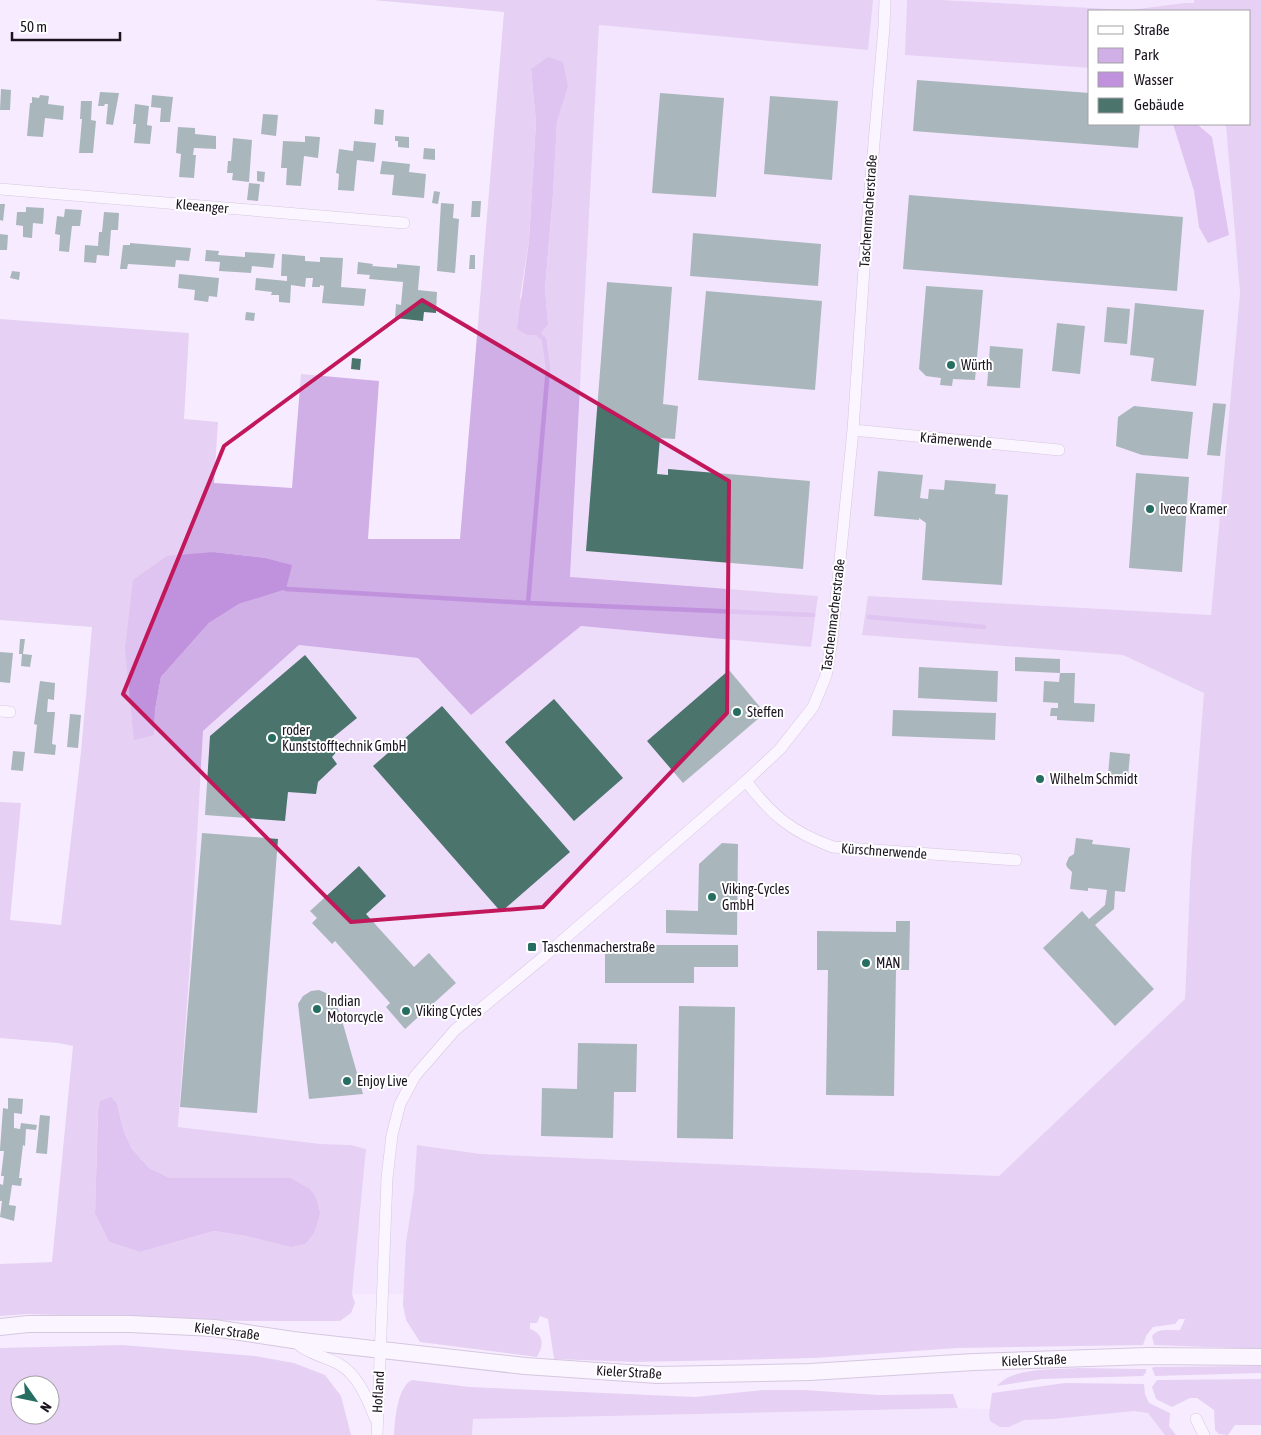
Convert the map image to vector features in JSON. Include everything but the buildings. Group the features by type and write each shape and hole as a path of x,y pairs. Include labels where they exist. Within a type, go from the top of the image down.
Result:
{"main road":[{"name":"Kieler Straße","path":"0,1327 28,1324 214,1328 293,1340 525,1366 657,1375 810,1372 974,1362 1148,1356 1261,1357"}],"street":[{"name":"Taschenmacherstraße","path":"380,1349 385,1203 392,1135 400,1104 415,1076 455,1030 540,960 746,781 780,749 813,707 826,676 832,640 854,430 866,230 884,27 884,0"},
{"name":"Kleeanger","path":"0,188 404,223"},
{"name":"Krämerwende","path":"854,430 1059,450"},
{"name":"Kürschnerwende","path":"746,781 759,798 786,824 809,838 833,847 1016,860"},
{"path":"293,1340 307,1350 341,1365 351,1374 365,1393 377,1429"},
{"name":"Hofland","path":"377,1429 380,1349"},
{"path":"1196,1418 1204,1435"}],"highlighted area":[{"path":"422,300 729,481 727,713 543,907 351,922 123,694 224,446"}],"shaded area":[{"path":"873,0 907,0 906,55 1088,68 1088,125 1173,125 1194,191 1199,227 1203,128 1198,125 1226,126 1240,293 1211,615 869,596 862,634 1123,655 1205,693 1191,861 1185,999 1000,1176 481,1154 418,1145 405,1294 352,1294 366,1149 351,1145 321,1144 178,1127 190,963 203,731 299,645 418,658 471,715 581,626 811,646 818,596 570,578 599,25 867,49"},
{"path":"942,0 1194,0 1194,3 1130,10"},
{"path":"1145,1404 1171,1435 472,1435 473,1419"}],"green space":[{"path":"373,0 873,0 868,50 599,25 570,577 818,596 811,647 581,626 471,715 418,658 299,645 203,731 190,963 178,1127 321,1144 351,1145 366,1149 352,1294 355,1303 351,1313 340,1321 246,1321 27,1314 0,1316 0,1264 52,1262 73,1046 0,1038 0,802 21,803 10,920 61,925 81,752 92,627 0,620 0,319 189,333 184,419 218,422 214,483 292,488 301,374 379,381 368,539 460,539 504,12","holes":["531,69 568,87 557,122 545,290 548,324 520,298 529,241 536,122","214,552 266,558 291,565 286,588 239,604 209,623 161,677 155,710 154,735 133,580","117,1104 124,1132 132,1149 149,1168 170,1178 290,1178 290,1247 246,1236 214,1231 140,1252 109,1242 95,1214 98,1113"]},
{"path":"907,0 942,0 1130,10 1088,10 1088,68 905,55"},
{"path":"1194,0 1261,0 1261,1349 1154,1345 1152,1336 1155,1333 1161,1330 1180,1330 1185,1319 1179,1319 1175,1324 1153,1327 1146,1336 1143,1345 957,1348 815,1358 635,1362 554,1359 548,1319 540,1316 537,1323 530,1323 530,1329 538,1334 542,1344 537,1357 420,1342 406,1320 403,1305 406,1243 414,1190 417,1145 481,1154 999,1176 1185,999 1191,861 1204,693 1123,655 862,635 868,596 1211,615 1240,293 1224,125 1251,125 1251,10 1130,10 1194,3"},
{"path":"123,1345 255,1356 294,1363 325,1375 341,1396 351,1435 0,1435 0,1348"},
{"path":"1261,1366 1261,1373 1155,1376 1152,1368 1154,1367"},
{"path":"1077,1368 1146,1369 1146,1372 1143,1376 1042,1379 997,1386 1013,1375 1023,1372"},
{"path":"1261,1379 1261,1425 1235,1425 1228,1435 1219,1434 1215,1430 1214,1410 1197,1398 1190,1398 1172,1407 1156,1399 1152,1387 1157,1380"},
{"path":"412,1380 470,1387 695,1397 763,1390 805,1390 879,1395 953,1394 958,1408 473,1419 472,1435 394,1435 400,1397 403,1389"},
{"path":"1065,1383 1144,1384 1145,1394 1149,1403 1170,1413 1169,1426 1176,1435 1165,1435 1148,1413 1134,1411 1024,1420 1009,1427 1000,1427 990,1421 992,1393"}],"water":[{"path":"548,57 563,62 568,87 557,122 545,289 548,324 539,335 527,335 517,329 529,241 536,122 531,69"},
{"path":"1173,125 1198,125 1212,137 1229,235 1208,243 1199,227 1194,191"},
{"path":"214,552 266,558 292,565 286,589 239,604 209,623 161,677 155,710 154,735 134,740 125,649 133,580 167,556"},
{"path":"111,1097 117,1104 124,1132 132,1149 149,1168 170,1178 290,1178 310,1189 316,1198 320,1213 314,1233 305,1244 290,1247 246,1236 214,1231 140,1252 109,1242 95,1214 98,1113 100,1101"}],"waterway":[{"path":"528,603 548,368 544,339 539,335"},
{"path":"286,589 528,603 813,615"},
{"path":"869,617 984,627"}],"place":[{"name":"Würth","path":"951,365"},
{"name":"Iveco Kramer","path":"1150,509"},
{"name":"Steffen","path":"737,712"},
{"name":"roder Kunststofftechnik GmbH","path":"272,738"},
{"name":"Wilhelm Schmidt","path":"1040,779"},
{"name":"Viking-Cycles GmbH","path":"712,897"},
{"name":"Taschenmacherstraße","path":"532,947"},
{"name":"MAN","path":"866,963"},
{"name":"Indian Motorcycle","path":"317,1009"},
{"name":"Viking Cycles","path":"406,1011"},
{"name":"Enjoy Live","path":"347,1081"}]}
